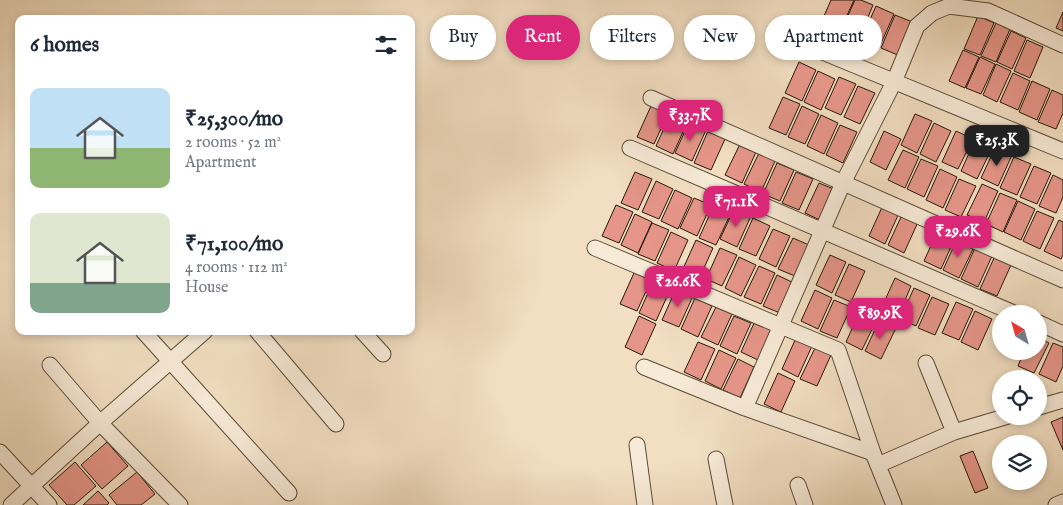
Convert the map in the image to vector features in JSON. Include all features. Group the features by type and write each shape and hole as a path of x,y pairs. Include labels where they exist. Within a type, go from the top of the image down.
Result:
{"street":[{"path":"745,408 843,183 894,82 917,26 932,13 949,6 988,11 1063,45"},
{"path":"841,60 1063,151"},
{"path":"651,98 1063,280"},
{"path":"630,148 995,305"},
{"path":"595,248 838,350 875,459 894,505"},
{"path":"1048,328 1063,334"},
{"path":"147,335 289,492"},
{"path":"11,505 170,360 200,335"},
{"path":"261,335 336,424"},
{"path":"366,335 383,354"},
{"path":"926,363 954,432"},
{"path":"50,365 100,423 180,505"},
{"path":"644,367 875,459 992,421"},
{"path":"1047,405 1063,400"},
{"path":"637,445 645,505"},
{"path":"0,452 49,505"},
{"path":"716,459 725,505"},
{"path":"798,485 804,505"},
{"path":"1056,505 1063,502"}],"building":[{"path":"831,0 854,0 847,15 824,15"},
{"path":"855,0 861,0 873,5 869,15 848,15"},
{"path":"876,6 894,14 882,41 882,15 872,15"},
{"path":"1063,12 1063,31 1056,28"},
{"path":"895,15 915,23 900,56 882,48"},
{"path":"978,16 994,23 980,55 964,49"},
{"path":"996,23 1010,29 996,62 981,56"},
{"path":"1011,31 1026,38 1012,69 997,62"},
{"path":"1027,40 1043,47 1030,78 1014,71"},
{"path":"963,50 979,57 965,88 949,81"},
{"path":"980,57 995,64 981,94 966,88"},
{"path":"799,62 816,70 802,101 785,93"},
{"path":"996,64 1011,71 997,102 983,95"},
{"path":"818,71 835,79 821,110 804,102"},
{"path":"1013,73 1030,81 1018,110 1000,102"},
{"path":"839,77 856,84 841,115 825,108"},
{"path":"1032,81 1050,89 1037,120 1019,112"},
{"path":"858,86 875,93 860,124 844,117"},
{"path":"1052,90 1063,95 1063,113 1056,129 1038,122"},
{"path":"783,97 800,104 786,135 769,128"},
{"path":"651,106 668,113 654,144 637,137"},
{"path":"802,106 819,114 805,144 788,137"},
{"path":"915,114 932,121 917,153 901,145"},
{"path":"670,115 687,123 673,154 656,146"},
{"path":"821,115 838,123 824,154 807,146"},
{"path":"689,122 706,130 692,161 675,153"},
{"path":"934,123 951,131 936,162 920,154"},
{"path":"840,125 857,132 843,163 826,155"},
{"path":"708,131 725,139 711,170 694,163"},
{"path":"884,131 901,139 886,170 870,162"},
{"path":"956,131 973,139 958,169 942,162"},
{"path":"975,140 992,148 977,179 961,171"},
{"path":"740,144 756,152 742,183 725,175"},
{"path":"995,148 1012,155 998,186 981,178"},
{"path":"903,150 919,157 905,188 888,180"},
{"path":"759,153 775,161 761,192 744,184"},
{"path":"1014,157 1031,164 1017,195 1000,188"},
{"path":"921,159 938,166 924,197 907,189"},
{"path":"777,163 794,170 780,201 763,194"},
{"path":"1034,166 1051,173 1037,204 1020,197"},
{"path":"940,169 957,177 943,208 926,200"},
{"path":"635,172 652,179 638,210 621,203"},
{"path":"796,172 813,179 799,210 782,203"},
{"path":"1053,175 1063,180 1063,197 1056,213 1039,206"},
{"path":"959,179 976,186 961,217 945,210"},
{"path":"656,181 673,189 659,219 642,212"},
{"path":"819,183 836,190 822,221 805,213"},
{"path":"982,184 998,191 984,222 967,215"},
{"path":"675,190 692,198 678,229 661,221"},
{"path":"1000,193 1017,200 1003,232 986,224"},
{"path":"694,198 711,205 697,236 680,228"},
{"path":"1018,201 1035,209 1021,240 1004,232"},
{"path":"616,205 633,212 619,243 602,236"},
{"path":"883,205 899,213 885,244 869,236"},
{"path":"713,207 730,215 716,245 699,238"},
{"path":"734,209 751,216 737,247 720,239"},
{"path":"1037,211 1054,218 1040,249 1023,241"},
{"path":"635,214 652,222 638,253 621,245"},
{"path":"902,215 918,222 904,253 888,245"},
{"path":"753,218 770,226 756,256 739,249"},
{"path":"1059,220 1063,222 1063,255 1061,259 1044,251"},
{"path":"652,223 669,230 655,261 638,254"},
{"path":"773,229 790,236 776,267 759,259"},
{"path":"938,230 955,238 941,269 924,261"},
{"path":"671,232 688,240 674,271 657,263"},
{"path":"793,238 809,245 795,276 778,269"},
{"path":"957,239 974,247 959,278 943,270"},
{"path":"696,240 713,248 699,279 682,271"},
{"path":"720,248 737,255 722,286 706,279"},
{"path":"975,248 992,256 978,287 961,279"},
{"path":"830,255 846,262 832,293 816,285"},
{"path":"739,257 756,265 741,296 725,288"},
{"path":"994,258 1011,265 997,296 980,289"},
{"path":"849,264 865,271 851,302 835,295"},
{"path":"759,266 775,273 761,304 744,297"},
{"path":"634,273 651,280 637,311 620,304"},
{"path":"777,275 794,283 780,313 763,306"},
{"path":"895,278 911,286 898,317 881,309"},
{"path":"653,282 670,290 656,321 639,313"},
{"path":"914,288 930,295 916,326 900,319"},
{"path":"676,289 693,296 679,327 662,320"},
{"path":"815,290 832,298 818,329 801,321"},
{"path":"932,297 949,304 935,335 918,328"},
{"path":"695,298 712,306 698,337 681,329"},
{"path":"834,300 851,307 837,338 820,331"},
{"path":"956,302 973,309 959,340 942,333"},
{"path":"716,307 732,314 718,345 701,337"},
{"path":"860,311 877,319 862,350 846,342"},
{"path":"975,311 992,319 978,350 961,342"},
{"path":"639,316 656,324 642,355 625,347"},
{"path":"734,316 751,323 737,354 720,346"},
{"path":"755,321 772,329 758,360 741,352"},
{"path":"879,321 896,328 881,359 865,351"},
{"path":"796,338 812,346 798,377 782,369"},
{"path":"698,342 715,349 701,380 684,372"},
{"path":"1053,343 1063,347 1063,366 1056,382 1047,378 1047,370 1041,370 1045,360 1048,360 1048,354"},
{"path":"815,348 831,355 817,386 800,379"},
{"path":"719,350 736,358 721,389 705,381"},
{"path":"738,359 754,367 740,398 723,390"},
{"path":"1020,360 1040,360 1036,370 1027,370 1018,366"},
{"path":"778,373 795,381 781,412 764,404"},
{"path":"1063,417 1063,450 1051,422"},
{"path":"107,442 128,466 102,489 81,465"},
{"path":"973,451 988,488 975,493 960,456"},
{"path":"75,462 96,486 74,505 67,505 49,485"},
{"path":"137,472 155,494 141,505 117,505 109,495"},
{"path":"98,491 109,503 107,505 83,505"}]}
